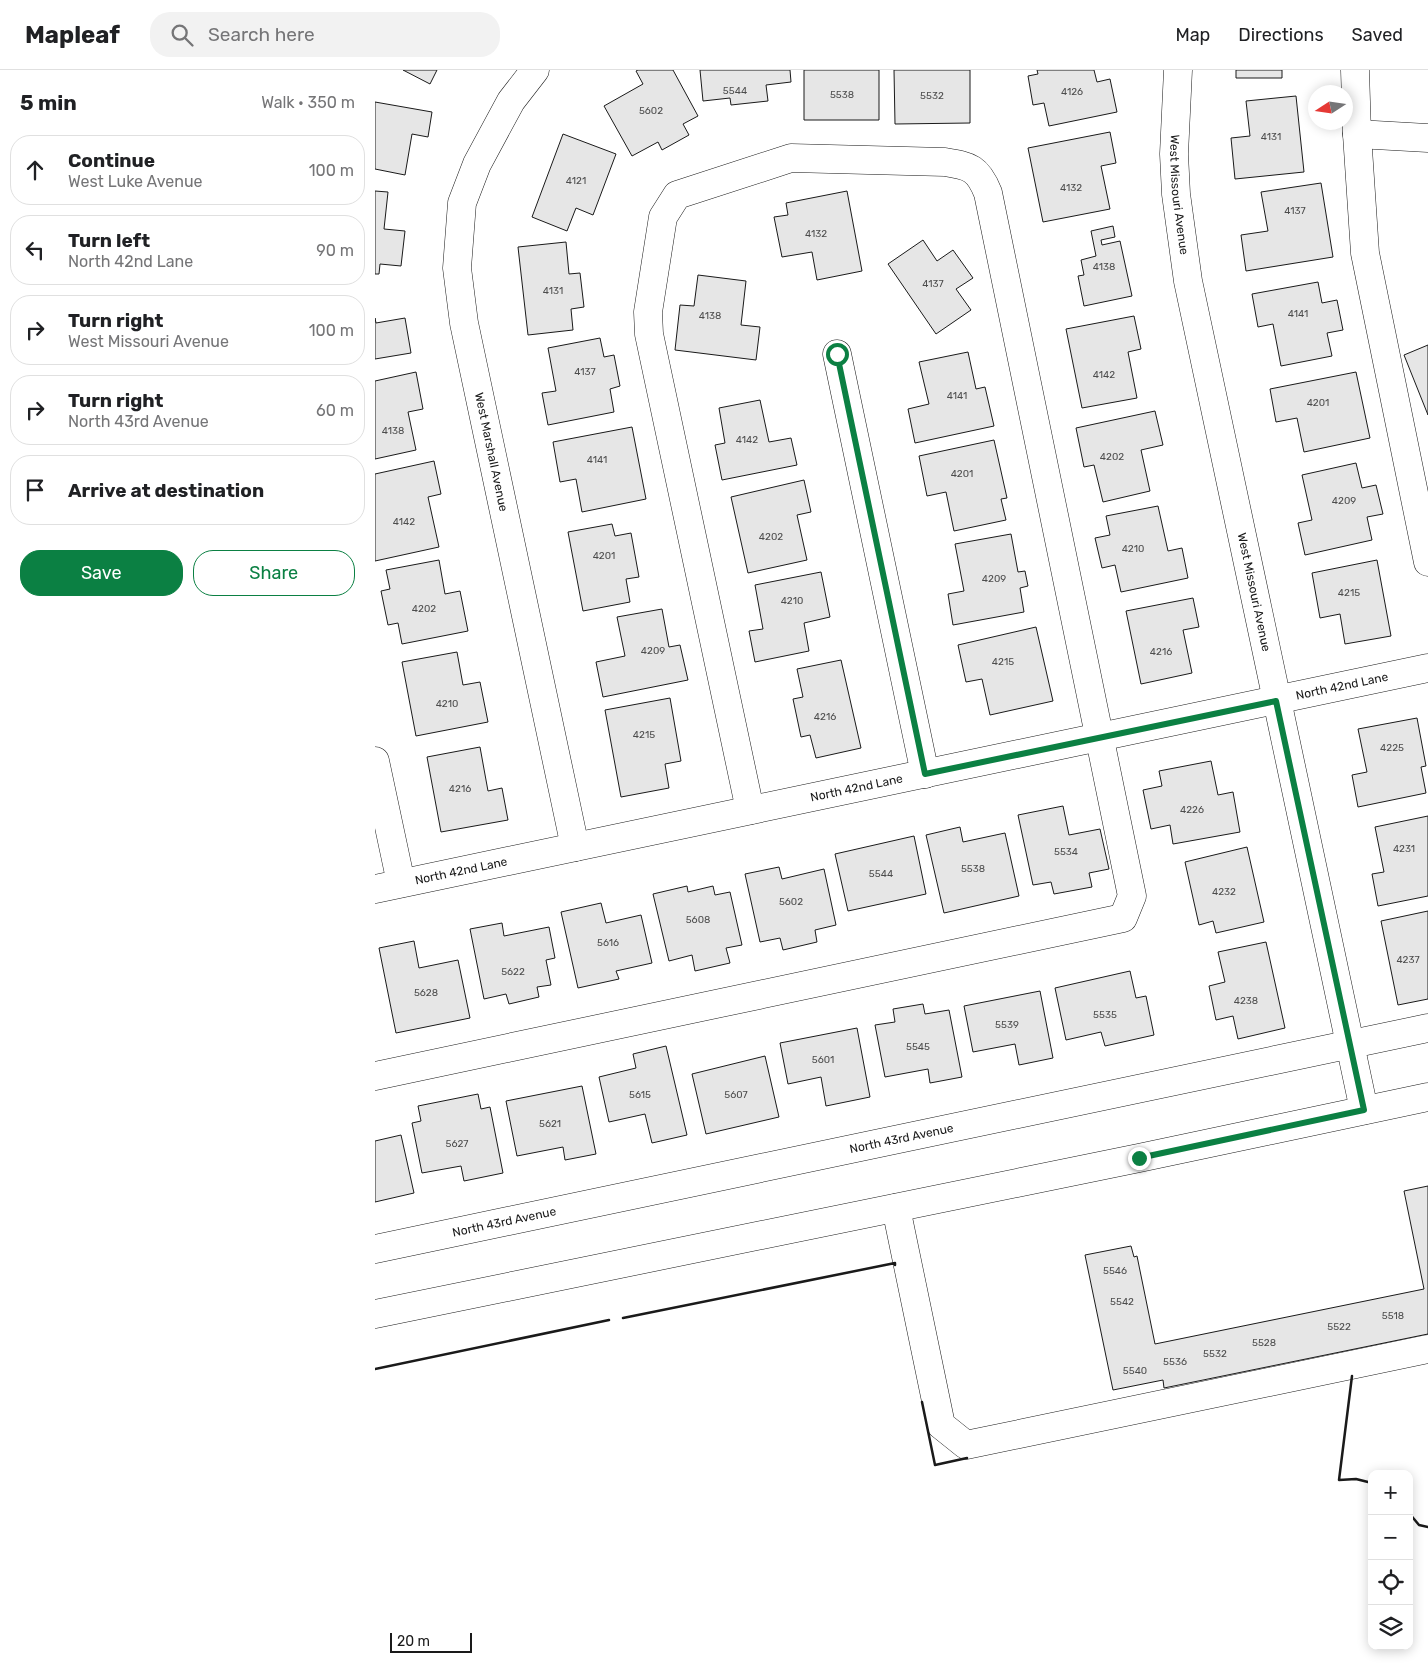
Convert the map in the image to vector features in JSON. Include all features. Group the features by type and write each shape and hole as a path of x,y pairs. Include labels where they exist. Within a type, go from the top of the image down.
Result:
{"street":[{"name":"West Marshall Avenue","path":"535,70 511,101 477,164 462,203 457,268 464,323 575,847"},
{"name":"West Missouri Avenue","path":"1178,70 1174,154 1176,194 1188,281 1364,1110"},
{"path":"1355,70 1365,253 1428,562"},
{"path":"1357,134 1428,138"},
{"path":"375,1076 1123,918 1132,896 989,193 982,178 965,165 945,162 791,158 677,195 663,218 648,312 649,334 750,810"},
{"path":"837,354 925,774"},
{"name":"North 42nd Lane","path":"375,889 1428,668"},
{"path":"375,761 401,884"},
{"name":"North 43rd Avenue","path":"375,1249 1428,1028"},
{"path":"375,1314 1428,1097"},
{"path":"896,1208 941,1425 965,1445 1428,1349"}],"building":[{"path":"403,70 437,70 430,84"},
{"path":"673,70 698,116 683,124 689,135 662,150 658,142 632,156 604,106 643,84 636,71"},
{"path":"700,70 790,70 791,82 766,85 768,101 731,105 730,98 703,101"},
{"path":"804,70 879,70 879,120 804,120"},
{"path":"894,70 970,70 970,123 895,124"},
{"path":"1037,70 1094,70 1097,82 1110,79 1117,112 1049,126 1044,103 1033,105 1028,76 1038,74"},
{"path":"1236,70 1282,70 1282,78 1236,78"},
{"path":"1296,96 1304,172 1235,179 1231,138 1250,136 1246,101"},
{"path":"375,102 432,112 428,137 412,134 405,175 375,169"},
{"path":"1110,132 1116,163 1101,166 1110,209 1043,222 1028,148"},
{"path":"563,134 616,154 593,215 576,208 567,231 532,217"},
{"path":"1321,183 1333,257 1246,271 1241,235 1268,231 1261,192"},
{"path":"375,191 388,192 384,229 405,231 401,266 380,264 379,274 375,274"},
{"path":"847,191 862,271 817,280 812,252 782,257 774,217 788,215 786,203"},
{"path":"1113,226 1115,237 1101,240 1102,245 1120,241 1132,296 1084,306 1078,276 1084,275 1081,260 1096,256 1091,231"},
{"path":"923,240 937,261 953,250 973,278 956,289 971,310 936,334 888,264"},
{"path":"566,242 569,274 580,273 584,307 571,309 573,330 528,335 518,247"},
{"path":"698,275 746,281 741,325 760,327 756,360 675,350 680,305 694,306"},
{"path":"1318,282 1322,303 1337,300 1343,330 1327,333 1332,356 1281,366 1273,324 1258,327 1252,294"},
{"path":"1134,316 1141,349 1128,352 1137,398 1082,408 1066,329"},
{"path":"375,318 376,323 405,318 411,353 375,359"},
{"path":"600,338 604,357 614,355 620,386 610,389 614,412 548,425 542,393 556,391 548,348"},
{"path":"1428,345 1428,415 1404,355"},
{"path":"968,352 976,389 985,387 994,426 915,443 908,409 929,404 919,362"},
{"path":"416,372 423,409 408,412 416,450 375,459 375,381"},
{"path":"1356,372 1370,438 1304,452 1297,418 1276,422 1270,389"},
{"path":"760,400 769,442 791,438 797,465 722,480 715,445 725,443 719,408"},
{"path":"1155,411 1163,445 1141,450 1150,491 1103,502 1094,465 1084,467 1076,428"},
{"path":"632,427 646,499 582,512 576,479 560,482 553,442"},
{"path":"994,440 1007,498 1001,499 1006,520 954,531 946,492 927,496 919,456"},
{"path":"434,461 441,494 428,497 439,547 375,561 375,474"},
{"path":"1356,463 1362,488 1376,485 1383,514 1367,517 1372,540 1305,555 1298,523 1312,520 1302,475"},
{"path":"804,480 811,512 797,515 807,560 748,573 731,497"},
{"path":"1158,506 1168,551 1182,548 1188,578 1121,592 1115,565 1102,568 1095,538 1110,535 1106,516"},
{"path":"612,524 615,536 631,533 639,577 626,579 630,602 583,611 568,532"},
{"path":"1011,534 1018,572 1025,571 1028,586 1020,588 1024,612 953,625 948,594 964,591 955,544"},
{"path":"439,560 445,594 460,591 468,631 402,644 398,623 388,625 381,591 390,589 386,570"},
{"path":"1377,560 1391,636 1345,644 1340,614 1320,618 1312,573"},
{"path":"821,572 830,617 804,623 809,651 755,662 749,631 763,629 755,585"},
{"path":"1193,598 1199,627 1183,630 1192,673 1141,684 1126,611"},
{"path":"662,609 669,647 680,645 688,680 603,697 596,662 625,656 617,617"},
{"path":"1036,627 1053,701 990,715 982,679 966,682 958,645"},
{"path":"457,652 463,685 480,682 488,722 416,736 402,662"},
{"path":"841,660 861,748 816,758 810,735 801,737 793,699 803,697 797,669"},
{"path":"670,698 681,761 665,764 669,788 621,797 605,710"},
{"path":"1417,718 1426,766 1421,767 1426,793 1358,807 1352,775 1367,772 1358,729"},
{"path":"480,747 488,791 502,788 508,820 441,832 427,757"},
{"path":"1211,761 1218,795 1233,792 1240,832 1173,844 1170,825 1151,829 1143,790 1162,786 1159,771"},
{"path":"1063,806 1069,835 1100,829 1109,869 1089,873 1092,887 1054,894 1051,882 1033,885 1018,815"},
{"path":"1428,816 1428,896 1378,906 1372,874 1384,872 1375,827"},
{"path":"960,827 963,842 1005,833 1019,896 944,913 926,835"},
{"path":"914,836 926,894 848,911 835,854"},
{"path":"1247,847 1264,922 1216,933 1213,921 1199,925 1185,862"},
{"path":"779,867 782,879 824,869 836,925 815,930 817,942 783,950 780,938 760,942 745,874"},
{"path":"687,886 688,892 713,886 715,895 730,892 742,945 726,948 730,963 695,971 692,955 669,961 653,894"},
{"path":"601,903 606,923 641,915 652,963 616,971 619,979 578,988 561,912"},
{"path":"1428,911 1428,999 1398,1005 1381,921"},
{"path":"502,923 504,936 549,927 555,958 546,960 551,985 537,987 539,997 509,1004 506,994 484,999 470,929"},
{"path":"414,941 419,968 458,960 470,1018 396,1033 379,948"},
{"path":"1266,942 1285,1028 1238,1039 1233,1016 1216,1020 1209,986 1225,982 1218,952"},
{"path":"1130,971 1136,998 1146,996 1154,1035 1105,1046 1101,1032 1066,1040 1055,988"},
{"path":"1040,991 1053,1058 1019,1065 1015,1044 973,1052 964,1006"},
{"path":"923,1004 925,1014 949,1010 962,1077 930,1083 928,1069 885,1077 875,1025 895,1022 893,1009"},
{"path":"857,1028 870,1097 826,1106 821,1077 788,1084 780,1043"},
{"path":"666,1046 687,1135 652,1143 645,1114 609,1122 599,1077 636,1068 633,1054"},
{"path":"765,1056 779,1117 706,1134 692,1074"},
{"path":"582,1086 596,1154 565,1160 563,1147 517,1156 506,1101"},
{"path":"478,1094 481,1109 490,1107 503,1173 464,1181 461,1166 422,1173 412,1123 421,1121 418,1106"},
{"path":"401,1135 414,1193 375,1202 375,1141"},
{"path":"1428,1186 1428,1334 1164,1388 1163,1380 1113,1390 1085,1255 1131,1246 1134,1257 1137,1256 1155,1344 1424,1289 1404,1191"}],"wall":[{"path":"623,1318 895,1263 895,1265"},
{"path":"375,1369 609,1320"},
{"path":"1352,1376 1339,1480 1356,1479 1368,1482"},
{"path":"922,1402 935,1465 967,1458"},
{"path":"1411,1515 1419,1525 1428,1527"}],"route":[{"path":"837,354 925,774 1276,701 1364,1110 1139,1158"}]}
